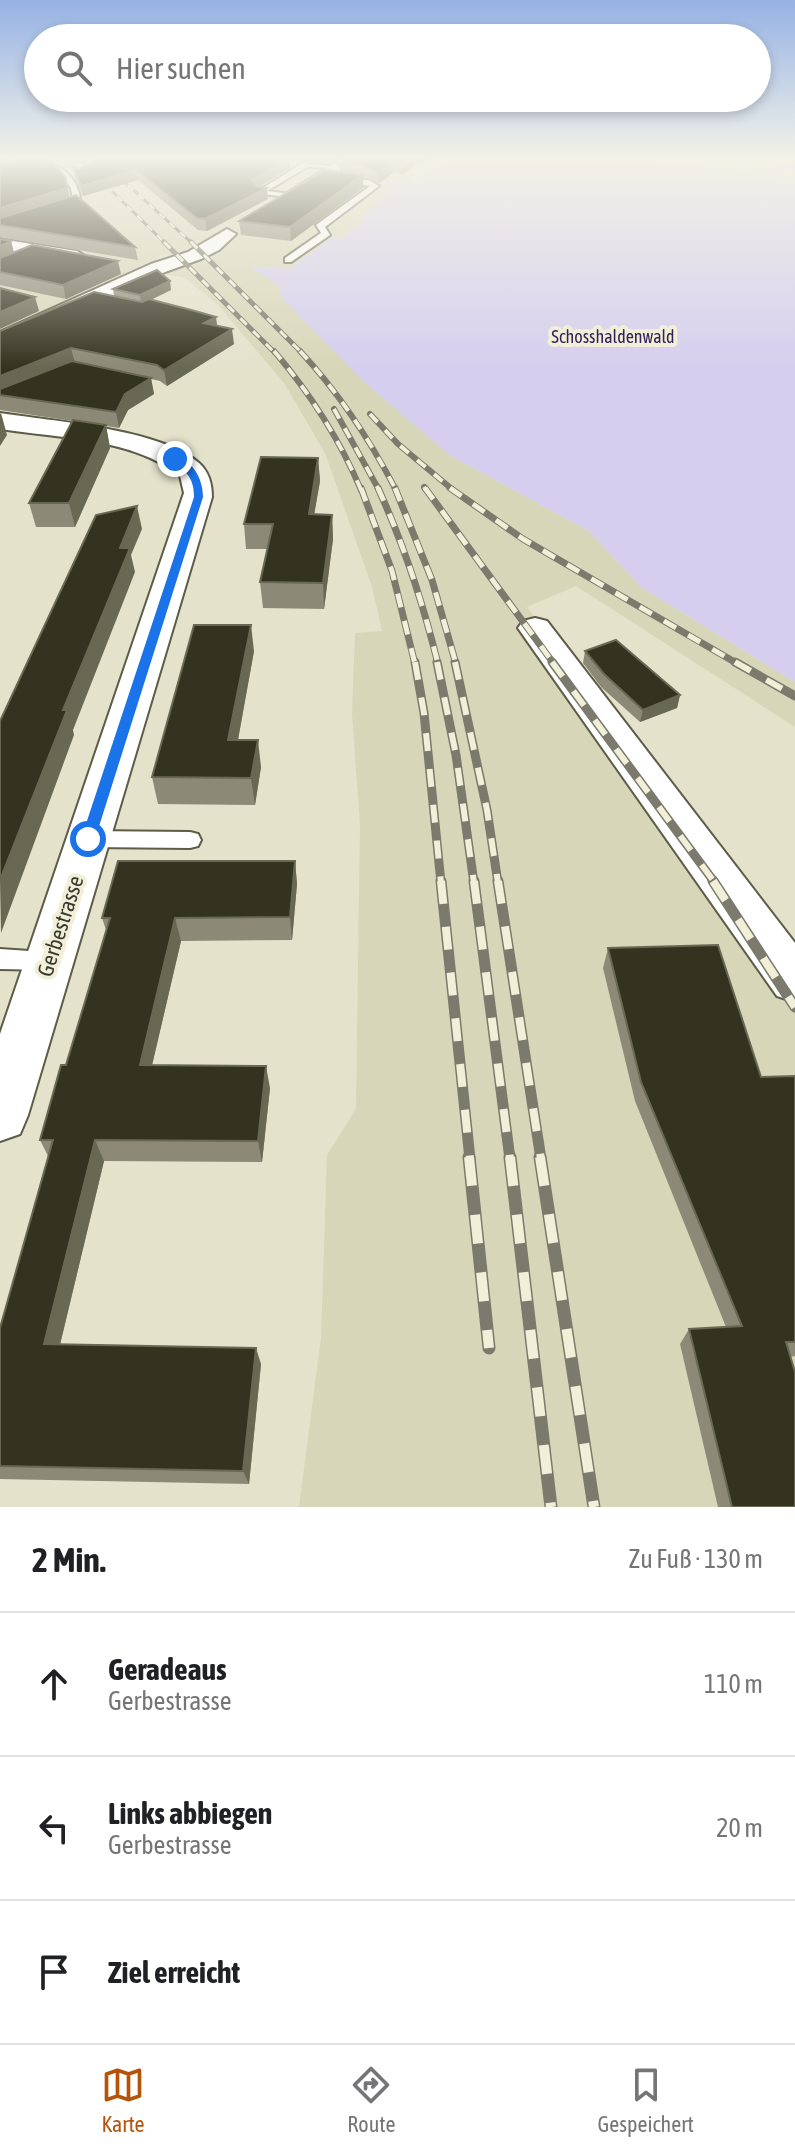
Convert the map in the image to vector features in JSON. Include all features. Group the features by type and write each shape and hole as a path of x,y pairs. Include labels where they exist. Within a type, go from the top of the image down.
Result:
{"street":[{"path":"0,340 177,263 221,241 238,227"},
{"path":"0,244 96,260"},
{"path":"124,265 155,270"},
{"path":"41,303 69,309"},
{"name":"Gerbestrasse","path":"0,421 156,451 191,470 198,483 198,497 0,1115"},
{"path":"535,628 795,981"}],"lane":[{"path":"288,260 327,233 319,227"},
{"path":"13,262 38,251"},
{"path":"91,299 117,304"},
{"path":"88,839 190,840"},
{"path":"0,959 50,960"}],"shaded area":[{"path":"0,227 355,227 342,237 333,237 289,269 251,266 281,286 451,456 589,531 641,587 795,682 795,727 576,586 527,607 795,951 795,1507 299,1507 321,1338 327,1155 356,1109 360,824 352,714 355,633 382,631 372,587 325,453 284,383 218,305 185,278 166,274 180,267 167,254 0,330"}],"green space":[{"name":"Schosshaldenwald","path":"355,227 795,227 795,682 641,587 589,531 451,456 365,383 281,297 280,286 249,266 289,269 333,237 343,237"}],"building":[{"path":"14,227 113,227 135,247"},
{"path":"32,245 118,261 63,285 0,272 0,258"},
{"path":"157,270 170,281 140,295 113,289"},
{"path":"0,288 35,297 0,312"},
{"path":"94,292 142,302 149,299 195,311 216,317 204,323 232,329 164,370 157,365 71,348 0,376 0,331"},
{"path":"72,361 151,378 125,394 116,412 0,395 0,389"},
{"path":"73,420 106,425 69,503 29,503"},
{"path":"261,457 318,458 309,514 332,515 323,583 260,582 273,524 244,524"},
{"path":"137,506 120,548 130,548 63,710 67,710 0,880 0,721 96,515"},
{"path":"194,625 251,625 228,740 258,740 251,778 152,777"},
{"path":"616,640 680,695 643,710 604,674 585,651"},
{"path":"118,861 295,861 290,917 175,918 140,1065 266,1066 258,1141 95,1140 44,1344 256,1348 243,1471 0,1466 0,1328 53,1140 40,1140 61,1065 66,1065 110,918 102,918"},
{"path":"718,945 761,1077 795,1076 795,1342 786,1342 795,1372 795,1507 732,1507 689,1329 742,1326 641,1082 608,948"}],"railway":[{"path":"149,227 166,244"},
{"path":"175,227 193,244"},
{"path":"166,244 275,353"},
{"path":"193,244 300,351"},
{"path":"274,351 323,417 361,490"},
{"path":"300,351 353,418 395,489"},
{"path":"334,409 378,489"},
{"path":"370,414 398,444 453,490"},
{"path":"361,488 392,571 415,664"},
{"path":"425,488 554,664"},
{"path":"450,488 523,539 738,664"},
{"path":"378,489 412,574 438,664"},
{"path":"395,489 432,580 456,664"},
{"path":"415,662 424,713 441,883"},
{"path":"437,662 456,755 474,883"},
{"path":"455,662 487,810 498,883"},
{"path":"552,662 715,883"},
{"path":"735,662 795,696"},
{"path":"441,881 470,1159"},
{"path":"474,881 510,1159"},
{"path":"498,881 541,1159"},
{"path":"713,881 795,1007"},
{"path":"469,1157 489,1348"},
{"path":"510,1157 551,1507"},
{"path":"540,1157 594,1507"}],"route":[{"path":"88,839 198,497 198,483 191,470 175,459"}]}
